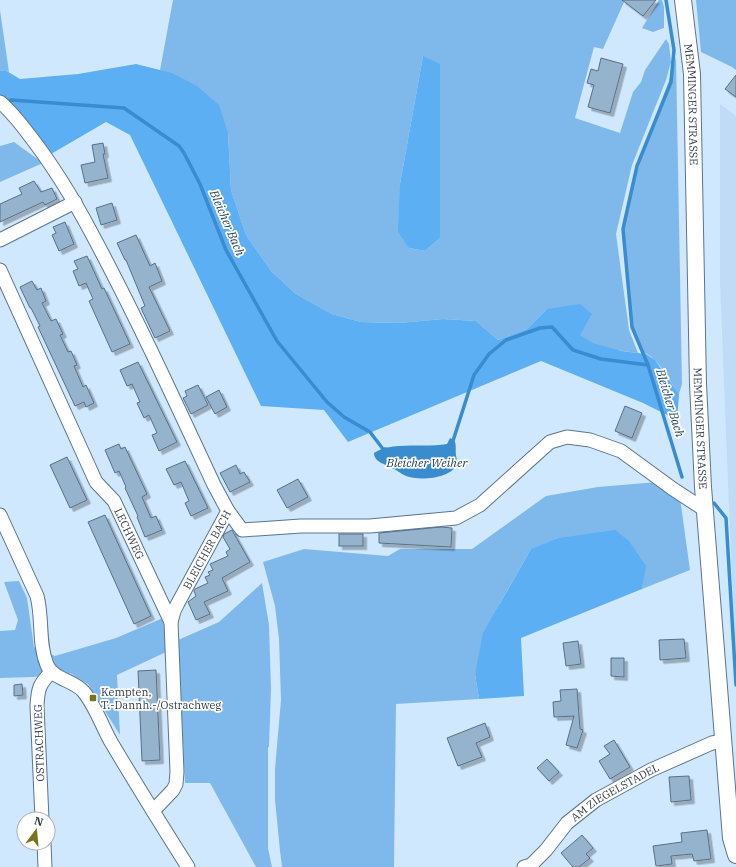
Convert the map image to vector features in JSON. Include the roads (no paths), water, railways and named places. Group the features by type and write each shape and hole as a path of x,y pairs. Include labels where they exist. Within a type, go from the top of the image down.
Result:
{"main road":[{"name":"MEMMINGER STRASSE","path":"682,0 692,74 698,384 705,510 723,741 732,838 736,855"}],"street":[{"name":"BLEICHER BACH","path":"3,105 46,157 75,202 109,266 214,485 228,511 178,603 171,622"},
{"path":"0,240 75,202"},
{"name":"LECHWEG","path":"0,270 96,482 114,501 171,622 177,772 176,784 173,790 153,811"},
{"path":"228,511 242,530 301,526 370,526 456,518 480,505 550,442 568,437 590,440 621,450 673,489 705,510"},
{"path":"0,515 37,596 43,654 51,672 76,685 84,692 111,742 188,867"},
{"name":"OSTRACHWEG","path":"42,811 37,706 38,692 41,682 51,672"},
{"name":"AM ZIEGELSTADEL","path":"524,867 531,865 546,850 567,823 596,800 651,770 712,743 723,741"},
{"path":"44,851 45,867"}],"water":[{"name":"Bleicher Weiher","path":"450,438 454,440 457,464 454,469 448,473 434,478 412,478 406,476 380,462 374,456 374,453 389,447 447,444"}],"waterway":[{"path":"648,365 632,327 623,229 637,166 671,82 674,50 666,0"},
{"name":"Bleicher Bach","path":"5,103 11,100 124,108 179,146 200,184 226,250 277,341 327,402 344,417 370,432 383,449 386,449"},
{"name":"Bleicher Bach","path":"452,444 474,375 489,354 506,340 540,328 552,327 573,350 601,359 648,365 682,477"},
{"name":"Bleicher Bach","path":"714,503 726,518 736,685"}],"place":[{"name":"Kempten, T.-Dannh.-/Ostrachweg","path":"93,698"}]}
